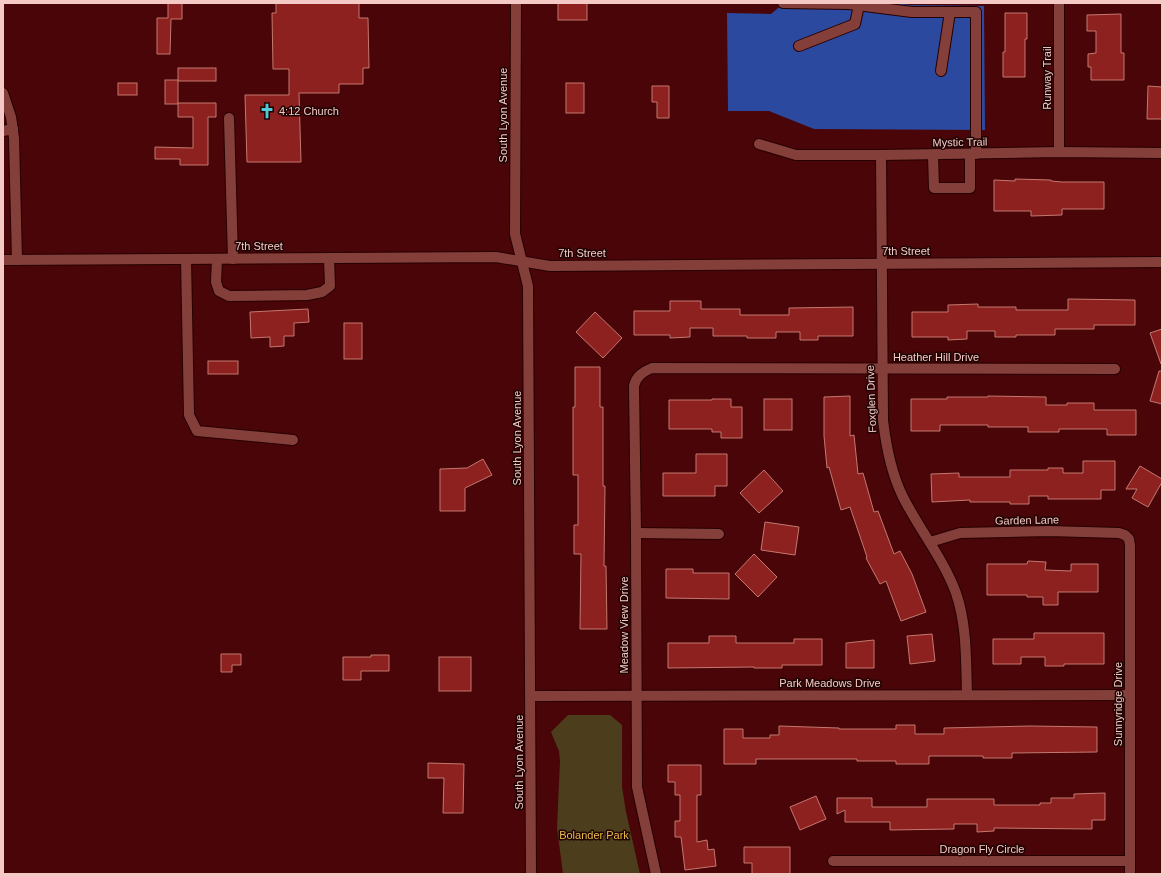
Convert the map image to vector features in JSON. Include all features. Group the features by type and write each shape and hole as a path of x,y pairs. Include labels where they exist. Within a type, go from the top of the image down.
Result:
{"street":[{"name":"South Lyon Avenue","path":"516,3 515,234 528,286 531,874"},
{"path":"783,3 832,3 912,12 976,12 973,154 970,188 934,188 933,154"},
{"name":"Runway Trail","path":"1059,3 1059,152"},
{"path":"799,46 855,24 859,5"},
{"path":"940,71 950,12"},
{"path":"3,93 11,117 8,130 14,138 17,260"},
{"path":"229,118 233,258"},
{"name":"Mystic Trail","path":"760,144 796,155 1059,152 1162,153"},
{"name":"Foxglen Drive","path":"881,155 882,369 883,420 886,446 892,469 902,495 914,518 930,542 956,593 965,638 967,695"},
{"name":"7th Street","path":"3,260 496,257 550,266 1162,262"},
{"path":"217,259 216,282 219,291 229,296 307,295 322,292 330,286 329,258"},
{"path":"186,259 189,415 198,431 293,440"},
{"name":"Heather Hill Drive","path":"640,375 652,368 1115,369"},
{"name":"Meadow View Drive","path":"640,375 635,380 634,386 637,787 656,874"},
{"name":"Garden Lane","path":"930,542 960,534 975,533 1049,531 1112,532 1125,535"},
{"path":"636,533 719,534"},
{"name":"Sunnyridge Drive","path":"1125,535 1129,539 1130,545 1130,874"},
{"name":"Park Meadows Drive","path":"530,696 1129,694"},
{"name":"Dragon Fly Circle","path":"833,861 1130,861"}],"green space":[{"name":"Bolander Park","path":"568,715 610,715 622,725 622,787 640,874 563,874 557,828 560,761 559,751 551,732"}],"water":[{"path":"784,3 894,3 910,5 984,6 985,130 814,129 769,111 728,111 727,13 771,14"}],"building":[{"path":"168,3 182,3 182,19 171,19 170,54 157,54 157,18 168,18"},
{"path":"276,3 359,3 359,18 368,18 369,68 363,68 363,84 339,84 339,93 299,93 301,162 247,162 245,95 289,95 289,69 273,69 272,13 276,13"},
{"path":"558,3 587,3 587,20 558,20"},
{"path":"1005,13 1027,13 1025,77 1003,77 1003,52 1005,52"},
{"path":"1121,14 1121,53 1124,53 1124,80 1091,80 1091,67 1088,67 1088,54 1096,53 1096,31 1087,31 1087,15"},
{"path":"178,68 216,68 216,81 178,81"},
{"path":"165,80 178,80 178,104 165,104"},
{"path":"118,83 137,83 137,95 118,95"},
{"path":"566,83 584,83 584,113 566,113"},
{"path":"652,86 669,86 669,118 657,118 657,102 652,102"},
{"path":"1148,86 1162,87 1162,119 1147,119"},
{"path":"178,103 216,103 216,117 208,117 208,165 180,165 180,159 155,159 155,147 193,148 193,117 178,117"},
{"path":"1015,179 1051,180 1062,182 1104,182 1104,209 1062,209 1062,215 1031,216 1031,211 994,211 994,180 1015,181"},
{"path":"1068,299 1135,300 1135,325 1094,325 1094,329 1055,329 1055,335 1016,335 1016,337 995,337 995,331 967,331 967,339 948,340 948,337 912,337 912,312 948,312 948,305 978,304 978,307 1016,307 1016,310 1068,310"},
{"path":"670,301 701,301 701,309 740,309 740,315 789,315 789,308 853,307 853,336 818,336 818,340 800,340 800,332 776,332 776,338 747,338 747,336 713,336 713,328 690,328 690,337 670,338 670,335 634,335 634,311 670,311"},
{"path":"308,309 309,322 294,323 294,336 284,336 284,346 270,347 270,337 251,338 250,312"},
{"path":"595,312 622,338 603,358 576,332"},
{"path":"344,323 362,323 362,359 344,359"},
{"path":"1162,329 1162,364 1161,364 1150,333"},
{"path":"208,361 238,361 238,374 208,374"},
{"path":"575,367 600,367 600,407 603,407 603,486 605,486 604,566 606,566 607,629 580,629 581,554 574,554 574,525 578,525 578,475 573,475 573,407 575,407"},
{"path":"1159,371 1162,371 1162,404 1150,401"},
{"path":"850,396 850,436 854,435 858,474 863,473 874,512 878,511 894,554 900,551 912,574 926,612 901,621 886,581 880,584 866,558 867,557 850,507 841,510 829,467 827,468 824,436 824,397"},
{"path":"947,397 1046,397 1046,405 1094,403 1094,410 1136,410 1136,435 1107,435 1107,429 1059,429 1059,432 1028,432 1028,427 988,427 988,425 940,425 940,431 911,431 911,399 947,399"},
{"path":"731,399 731,407 742,407 742,438 721,438 721,432 712,432 712,429 669,429 669,400"},
{"path":"764,399 792,399 792,430 764,430"},
{"path":"696,454 727,454 727,486 715,486 715,496 663,496 663,473 696,473"},
{"path":"483,459 492,475 465,488 465,511 440,511 440,469 467,468"},
{"path":"1083,461 1115,461 1115,490 1101,490 1101,499 1048,499 1048,496 1029,496 1029,504 1010,504 1010,502 970,502 970,500 932,502 931,474 959,473 959,477 1010,477 1010,470 1048,470 1048,468 1063,468 1063,473 1083,473"},
{"path":"1140,466 1162,479 1162,482 1148,507 1132,498 1137,489 1126,489"},
{"path":"764,470 783,491 759,513 740,493"},
{"path":"765,522 799,527 795,555 761,550"},
{"path":"754,554 777,577 758,597 735,574"},
{"path":"1028,561 1046,562 1045,570 1071,571 1071,564 1098,564 1098,592 1058,592 1058,605 1043,605 1043,597 1027,597 1027,595 987,595 987,564 1027,564"},
{"path":"666,569 693,569 693,573 729,573 729,599 666,598"},
{"path":"1034,633 1104,633 1104,664 1064,664 1064,666 1045,666 1045,657 1021,657 1021,664 993,664 993,639 1034,639"},
{"path":"932,634 935,661 910,664 907,636"},
{"path":"709,636 736,636 736,643 794,643 794,639 822,639 822,665 782,665 782,668 668,668 668,643 709,643"},
{"path":"874,640 874,668 846,668 846,643"},
{"path":"221,654 241,654 241,665 232,665 232,672 221,672"},
{"path":"371,655 389,655 389,671 361,671 361,680 343,680 343,657 371,657"},
{"path":"439,657 471,657 471,691 439,691"},
{"path":"896,725 915,725 915,734 944,734 944,728 1030,726 1097,727 1097,752 1012,753 1012,758 983,758 983,756 929,756 929,764 896,764 896,761 857,761 857,759 756,759 756,764 724,764 724,729 743,729 743,738 770,738 770,735 779,735 779,726 839,729 896,729"},
{"path":"428,763 464,764 463,813 443,813 444,778 428,778"},
{"path":"668,765 701,765 701,795 697,795 697,842 707,840 708,850 714,849 716,866 685,870 681,837 675,837 675,821 680,821 680,795 675,795 675,782 668,782"},
{"path":"1105,793 1105,820 1092,820 1092,829 994,828 994,831 977,832 977,824 954,824 954,829 890,830 890,822 845,822 845,810 837,814 837,798 872,798 872,807 927,807 927,799 994,799 994,805 1040,805 1040,803 1051,803 1051,798 1074,798 1074,794"},
{"path":"816,796 826,819 800,830 790,807"},
{"path":"744,847 790,847 790,874 752,874 752,863 744,863"}],"place":[{"name":"4:12 Church","path":"267,111"}]}
